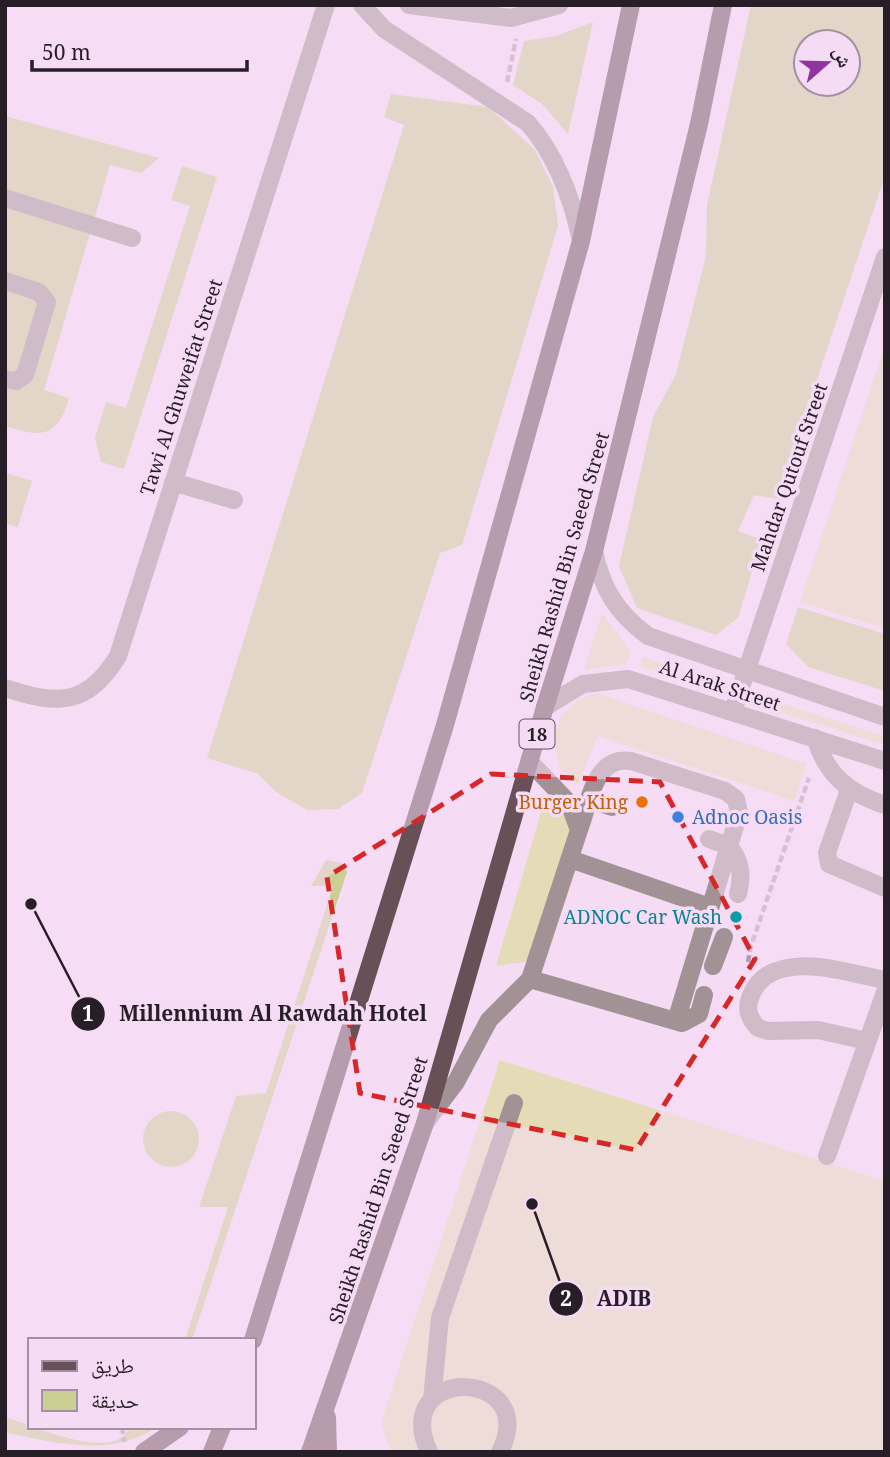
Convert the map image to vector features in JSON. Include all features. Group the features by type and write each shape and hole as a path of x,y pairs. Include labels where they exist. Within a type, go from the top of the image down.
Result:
{"main road":[{"path":"254,1338 445,725 581,241 631,5"},
{"name":"Sheikh Rashid Bin Saeed Street","path":"310,1452 327,1411 425,1123 529,761 594,551 699,124 723,5"},
{"path":"327,1411 328,1452"},
{"path":"144,1452 177,1429"},
{"path":"212,1452 221,1429"}],"street":[{"name":"Tawi Al Ghuweifat Street","path":"5,688 58,701 84,694 105,678 118,656 326,5"},
{"path":"362,5 384,29 528,123 543,141 567,188 581,241"},
{"path":"408,5 517,17 559,5"},
{"path":"5,198 132,238"},
{"name":"Mahdar Qutouf Street","path":"733,711 885,257"},
{"path":"5,281 39,292 47,302 25,375 16,381 5,379"},
{"path":"173,482 234,500"},
{"name":"Al Arak Street","path":"594,551 603,585 611,600 634,625 663,644 885,717"},
{"name":"Al Arak Street","path":"545,707 583,684 628,679 733,711 817,744 885,761"},
{"path":"817,744 827,767 849,790 885,805"},
{"path":"425,1123 456,1082 489,1020 530,979 601,770 607,764 622,760 725,791 736,799 739,806 676,1021"},
{"path":"529,761 569,803 579,830"},
{"path":"849,790 827,853 829,864 885,888"},
{"path":"590,800 612,807"},
{"path":"709,839 729,846 741,873 738,894"},
{"path":"570,859 710,907"},
{"path":"713,966 724,937"},
{"path":"867,1041 818,1030 768,1031 758,1028 747,1011 752,992 777,971 801,966 885,980"},
{"path":"530,979 676,1021 694,1019 699,1014 704,995"},
{"path":"827,1157 885,992"},
{"path":"429,1452 422,1436 423,1417 432,1399 440,1318 514,1103"},
{"path":"432,1399 447,1388 466,1384 485,1389 500,1402 507,1419 506,1439 500,1452"}],"path":[{"path":"499,102 506,87 516,37 517,17"},
{"path":"752,992 748,961 751,946 817,744"},
{"path":"122,1429 124,1443"}],"highlighted area":[{"path":"491,774 660,782 755,959 636,1150 360,1093 327,877"}],"green space":[{"path":"751,5 885,5 885,176 777,499 754,495 738,531 762,540 738,618 716,635 637,608 619,566 653,417 676,374 706,256 707,205"},
{"path":"593,22 568,134 542,104 513,85 524,41 556,36"},
{"path":"391,94 488,107 535,150 553,187 558,226 462,545 440,553 362,793 338,809 307,810 276,792 258,774 207,758 404,125 384,117"},
{"path":"5,116 159,158 141,173 110,165 44,390 69,398 65,411 53,428 38,433 5,426"},
{"path":"182,166 217,177 124,469 101,462 95,438 106,402 126,408 190,206 171,200"},
{"path":"5,473 32,481 18,527 5,524"},
{"path":"798,607 885,634 885,691 808,667 786,644"},
{"path":"326,860 341,863 347,872 193,1338 186,1338 228,1207 199,1207 236,1096 266,1093 333,886 311,886"},
{"path":"171,1111 182,1113 191,1119 197,1128 197,1150 191,1159 182,1165 171,1167 160,1165 151,1159 145,1150 143,1139 145,1128 151,1119 160,1113"},
{"path":"5,1417 28,1425 28,1429 41,1429 94,1443 119,1439 129,1429 152,1429 123,1442 104,1445 64,1444 5,1432"}],"sand":[{"path":"885,346 885,628 800,602"},
{"path":"602,613 631,651 626,664 584,670"},
{"path":"643,657 730,685 730,692 640,667"},
{"path":"597,693 806,764 794,801 598,736 578,784 560,768 553,740 561,716 578,700"},
{"path":"757,696 885,736 885,745 760,706"},
{"path":"548,788 580,818 538,960 496,966"},
{"path":"500,1060 885,1181 885,1452 391,1452 381,1423"}],"place":[{"name":"Burger King","path":"642,802"},
{"name":"Adnoc Oasis","path":"678,817"},
{"name":"Millennium Al Rawdah Hotel","path":"31,904"},
{"name":"ADNOC Car Wash","path":"736,917"},
{"name":"ADIB","path":"532,1204"}]}
